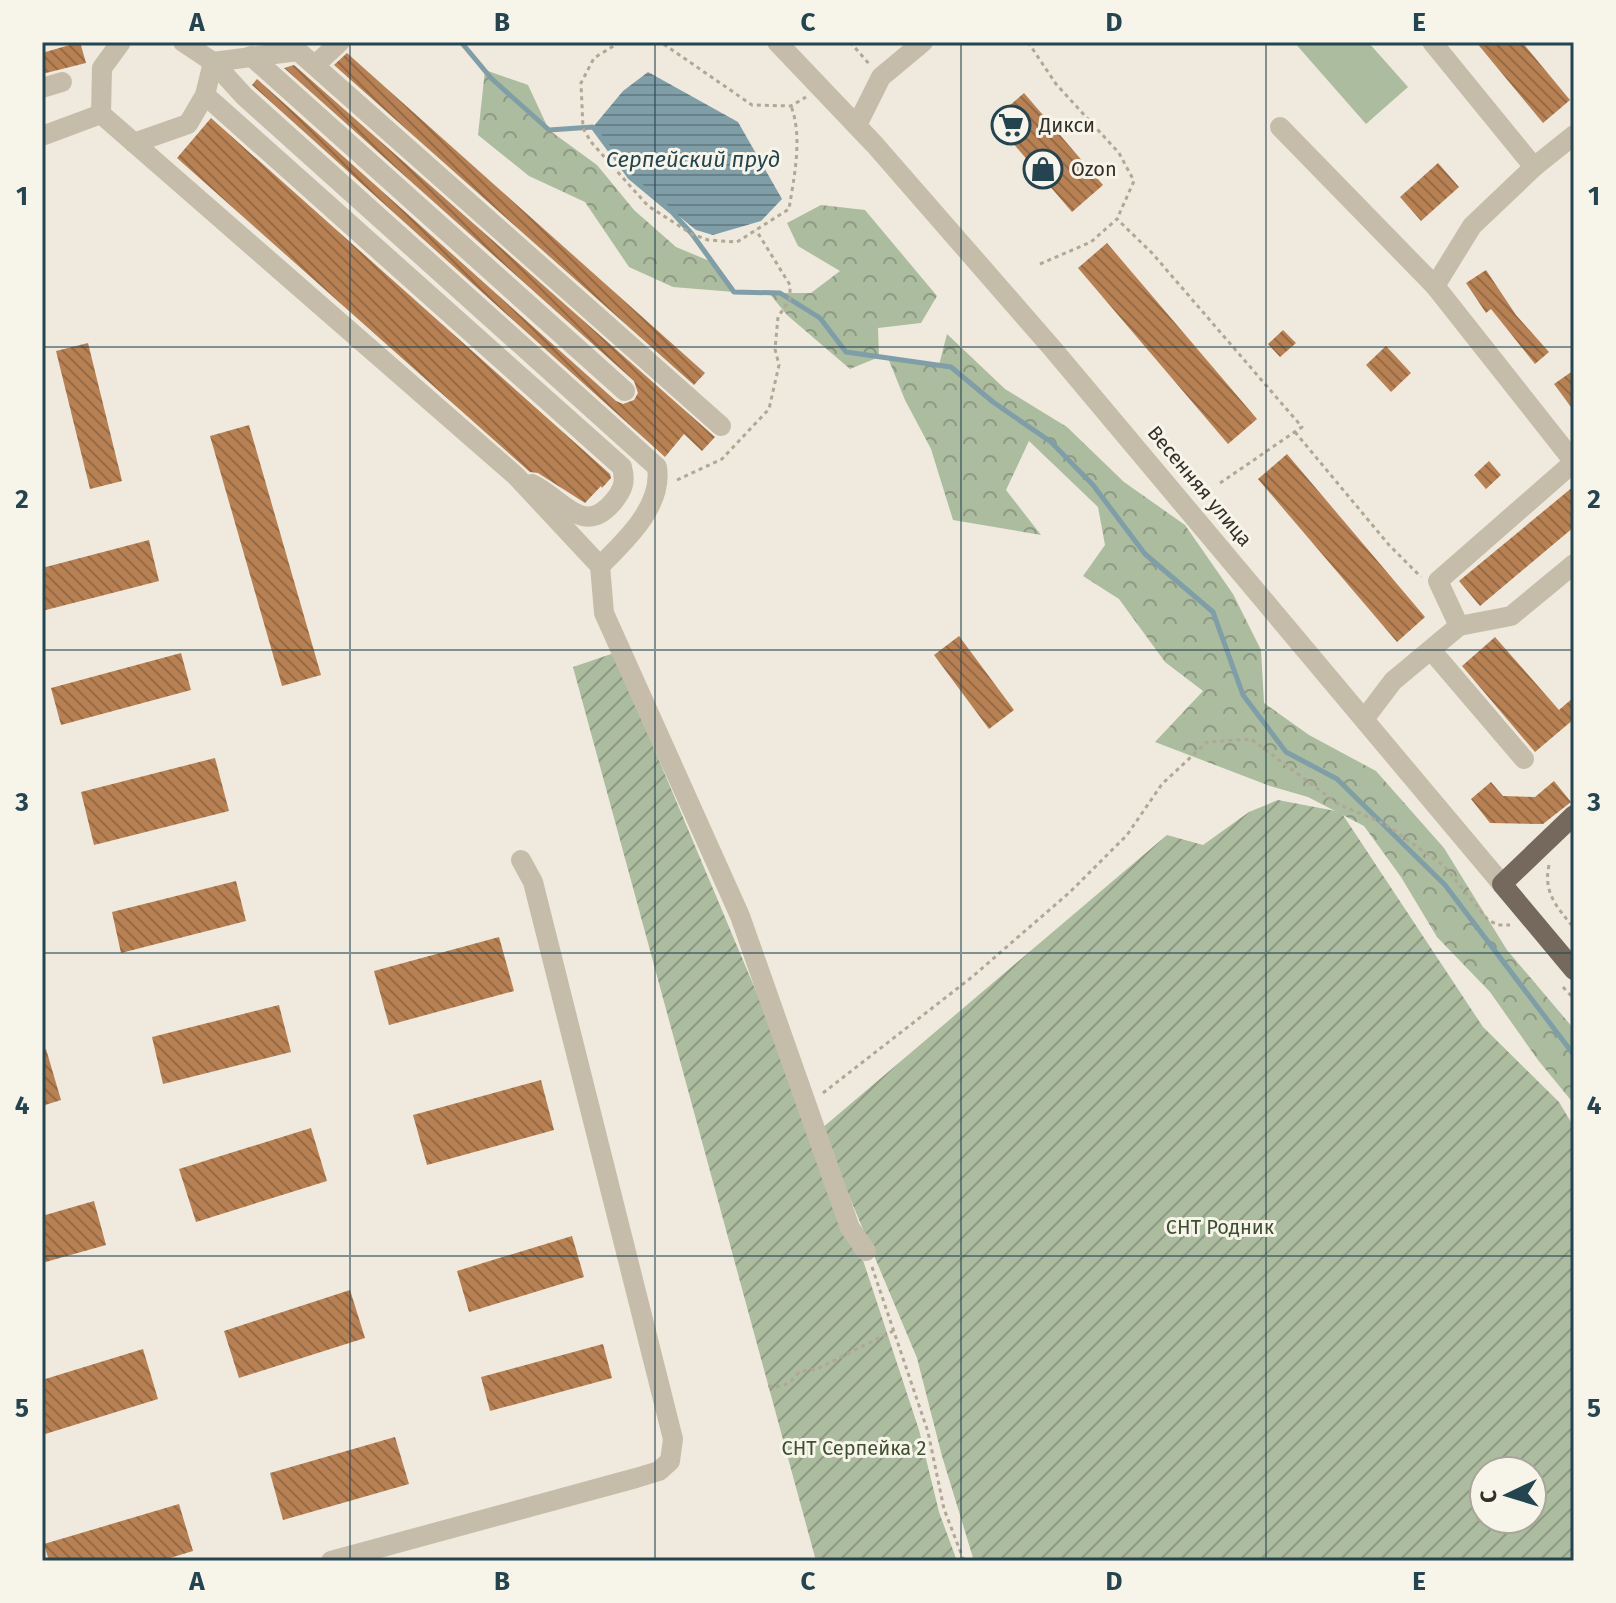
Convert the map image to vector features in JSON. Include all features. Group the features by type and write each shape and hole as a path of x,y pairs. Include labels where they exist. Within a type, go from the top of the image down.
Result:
{"main road":[{"path":"1502,884 1574,815"},
{"name":"Весенняя улица","path":"1502,884 1574,970"}],"street":[{"path":"121,42 102,68 101,114 516,476 600,566 604,613 740,916 850,1228 866,1251"},
{"path":"183,42 213,62 244,96 657,467 659,482 655,497 621,545 600,566"},
{"path":"315,65 340,42"},
{"name":"Весенняя улица","path":"777,42 857,125 1062,360 1502,884"},
{"path":"857,125 881,77 923,42"},
{"path":"1432,42 1534,167"},
{"path":"213,62 298,51 721,426"},
{"path":"251,56 625,391"},
{"path":"134,143 188,124 205,95 213,62"},
{"path":"42,88 62,82"},
{"path":"205,95 610,456 622,467 625,479 621,493 604,513 589,518 577,517 548,492 516,476"},
{"path":"42,136 101,114"},
{"path":"1280,127 1435,286 1574,462 1438,581 1455,617"},
{"path":"1435,286 1472,226 1534,167 1574,135"},
{"path":"1455,617 1511,616 1574,564"},
{"path":"1365,718 1393,681 1431,650 1455,617"},
{"path":"1431,650 1524,759"},
{"path":"331,1561 659,1471 670,1461 673,1439 533,882 521,860"}],"path":[{"path":"620,42 594,58 581,83 583,128 591,142 648,206 692,234 708,240 737,242 789,209 796,159 791,106"},
{"path":"656,42 665,45 752,105 791,106 819,88"},
{"path":"850,42 881,77"},
{"path":"1028,42 1056,84 1119,153 1134,181 1117,219 1091,242 1040,264"},
{"path":"1117,219 1152,253 1302,427 1220,483"},
{"path":"655,497 681,477 722,459 769,409 779,365 775,349 778,317 790,299 790,285 756,230"},
{"path":"1295,432 1389,545 1455,617"},
{"path":"807,1105 972,977 1070,892 1127,835 1162,784 1207,742 1251,739 1338,804 1385,824 1444,866 1488,920 1498,925 1510,925"},
{"path":"1553,858 1547,878 1548,892 1574,928"},
{"path":"866,1251 928,1432 944,1509 964,1561"},
{"path":"768,1386 780,1387 792,1382 799,1372 817,1369 893,1331"}],"green space":[{"path":"1294,42 1368,42 1408,87 1366,124"},
{"path":"485,70 528,85 549,130 597,165 634,210 676,247 712,262 734,292 673,287 629,267 585,202 529,176 478,135"},
{"path":"821,205 865,210 937,296 921,323 878,328 879,357 850,369 787,315 769,293 811,293 840,271 798,246 787,223"},
{"path":"947,334 1005,389 1067,427 1124,482 1185,525 1233,594 1261,650 1264,703 1309,735 1376,771 1444,848 1507,950 1574,1029 1574,1104 1490,992 1437,937 1401,877 1364,826 1308,797 1270,786 1155,742 1203,691 1165,662 1119,599 1083,576 1105,545 1098,507 1029,441 1006,490 1041,535 953,520 931,449 905,400 888,358 939,365"},
{"name":"СНТ Серпейка 2","path":"614,653 779,1046 861,1254 919,1430 939,1512 957,1561 816,1561 573,667"},
{"name":"СНТ Родник","path":"1278,800 1341,812 1483,1027 1559,1102 1574,1127 1574,1561 974,1561 942,1456 917,1358 821,1129 1167,835 1203,845 1249,812"}],"water":[{"name":"Серпейский пруд","path":"648,72 738,122 782,199 761,221 713,235 696,230 630,177 593,127 623,91"}],"building":[{"path":"80,42 86,63 42,74 42,53"},
{"path":"1476,42 1522,42 1570,100 1543,123"},
{"path":"347,53 705,373 694,385 334,65"},
{"path":"294,65 715,437 702,451 684,434 665,457 252,85 257,79 616,401 623,404 634,400 638,393 634,381 284,68"},
{"path":"1024,93 1103,185 1072,212 993,120"},
{"path":"211,118 610,474 611,478 602,488 585,503 538,473 530,472 177,158"},
{"path":"1438,163 1459,187 1421,221 1400,197"},
{"path":"1107,243 1257,419 1228,444 1078,268"},
{"path":"1486,270 1516,315 1549,352 1535,364 1491,309 1486,313 1466,283"},
{"path":"1283,330 1296,343 1280,357 1268,344"},
{"path":"88,343 122,481 90,489 56,351"},
{"path":"1386,346 1411,373 1391,392 1366,365"},
{"path":"1574,370 1574,411 1554,384"},
{"path":"249,425 321,675 282,686 210,436"},
{"path":"1287,454 1425,617 1397,642 1258,479"},
{"path":"1489,461 1501,475 1486,489 1474,475"},
{"path":"1574,486 1574,527 1480,606 1459,581"},
{"path":"149,540 159,581 42,611 42,568"},
{"path":"959,636 1014,710 989,729 934,655"},
{"path":"1495,637 1559,710 1574,697 1574,719 1535,752 1462,666"},
{"path":"181,653 191,690 61,725 51,688"},
{"path":"215,758 229,811 94,845 81,792"},
{"path":"1554,781 1571,802 1543,824 1490,823 1471,799 1491,782 1503,796 1535,797"},
{"path":"236,881 246,921 121,953 112,912"},
{"path":"499,937 514,991 389,1025 374,971"},
{"path":"279,1005 291,1052 163,1084 152,1037"},
{"path":"46,1049 61,1100 42,1106 42,1050"},
{"path":"541,1080 554,1130 427,1165 413,1115"},
{"path":"311,1128 327,1181 196,1222 179,1169"},
{"path":"94,1201 106,1245 42,1263 42,1216"},
{"path":"572,1236 584,1277 469,1312 457,1271"},
{"path":"350,1290 365,1338 239,1378 224,1331"},
{"path":"603,1344 612,1378 490,1411 481,1377"},
{"path":"143,1349 158,1399 42,1435 42,1380"},
{"path":"395,1437 409,1484 283,1520 270,1473"},
{"path":"179,1504 193,1551 160,1561 49,1561 44,1544"}],"waterway":[{"path":"461,42 491,78 549,130 593,127 630,177 672,212 692,234 734,292 780,293 820,318 846,352 951,367 993,402 1051,442 1093,485 1145,554 1213,612 1243,695 1286,752 1337,779 1445,885 1574,1055"}],"place":[{"name":"Дикси","path":"1011,125"},
{"name":"Ozon","path":"1043,169"}]}
